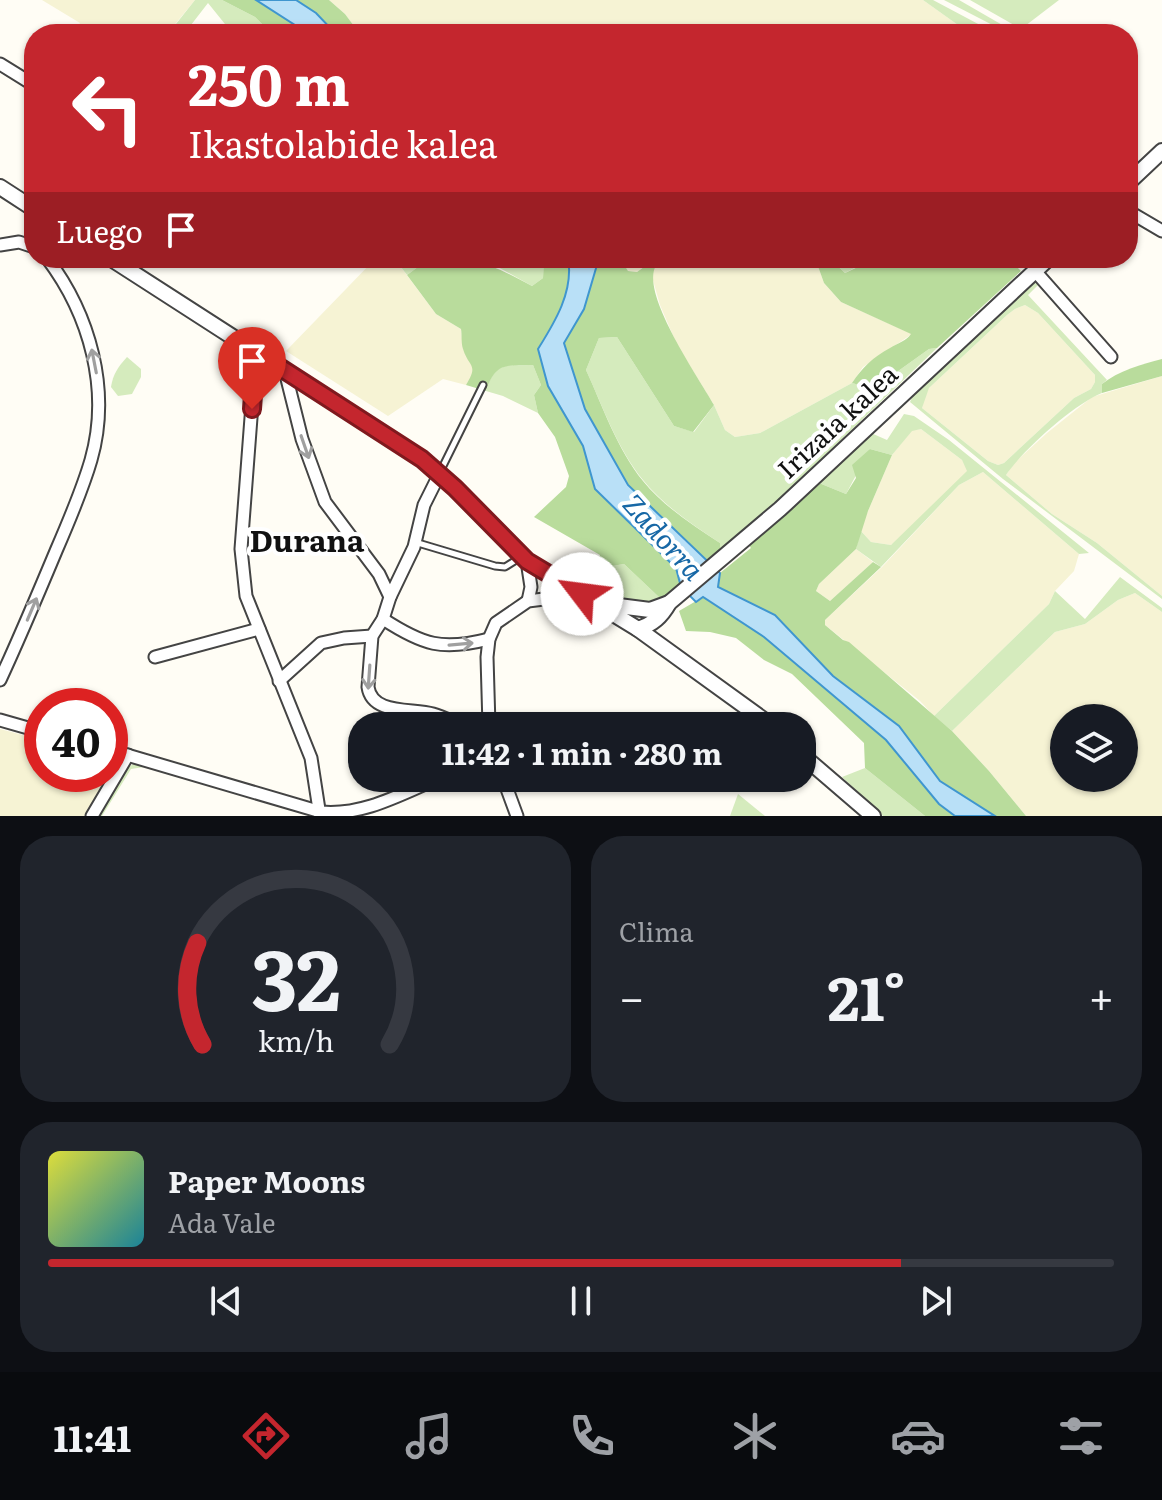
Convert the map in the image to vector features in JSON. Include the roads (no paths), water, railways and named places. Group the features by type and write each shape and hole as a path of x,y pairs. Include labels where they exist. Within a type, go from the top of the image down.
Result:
{"street":[{"path":"0,64 24,79"},
{"path":"1138,174 1162,151"},
{"path":"0,187 24,203"},
{"path":"1138,217 1162,231"},
{"path":"0,245 24,244"},
{"path":"0,680 79,496 92,457 97,428 100,400 91,345 79,312 53,268"},
{"path":"126,268 440,473 524,559 638,629 753,712"},
{"name":"Irizaia kalea","path":"638,629 745,541 1038,268"},
{"path":"1035,271 1111,357"},
{"path":"256,352 241,549 246,596 311,758 320,814"},
{"path":"285,371 302,439 325,502 379,574 390,597"},
{"path":"420,712 380,706 373,701 368,687 372,636 383,619 416,542 424,505 440,473"},
{"path":"524,559 531,587 528,601"},
{"path":"489,712 487,657 489,639 496,623 528,601 544,599 566,586"},
{"path":"597,603 654,615 656,635 666,648"},
{"path":"383,619 409,636 431,643 460,647 489,639"},
{"path":"155,657 259,629"},
{"path":"279,681 321,643 372,636"},
{"path":"0,720 24,727"},
{"path":"128,755 320,814 357,811 404,792"},
{"path":"816,767 873,816"},
{"path":"92,816 106,792"},
{"path":"508,792 517,816"}],"lane":[{"path":"440,473 483,385"},
{"path":"416,542 505,567 524,559"}],"water":[{"path":"256,0 296,0 326,24 293,24"},
{"name":"Zadorra","path":"596,268 584,309 564,343 585,409 628,485 720,573 718,587 775,615 833,676 899,726 940,781 995,816 955,816 939,804 886,740 764,637 703,597 696,602 681,587 676,568 595,489 583,446 548,386 538,349 557,317 566,294 569,270"}],"district":[{"name":"Durana","path":"307,542"}]}
